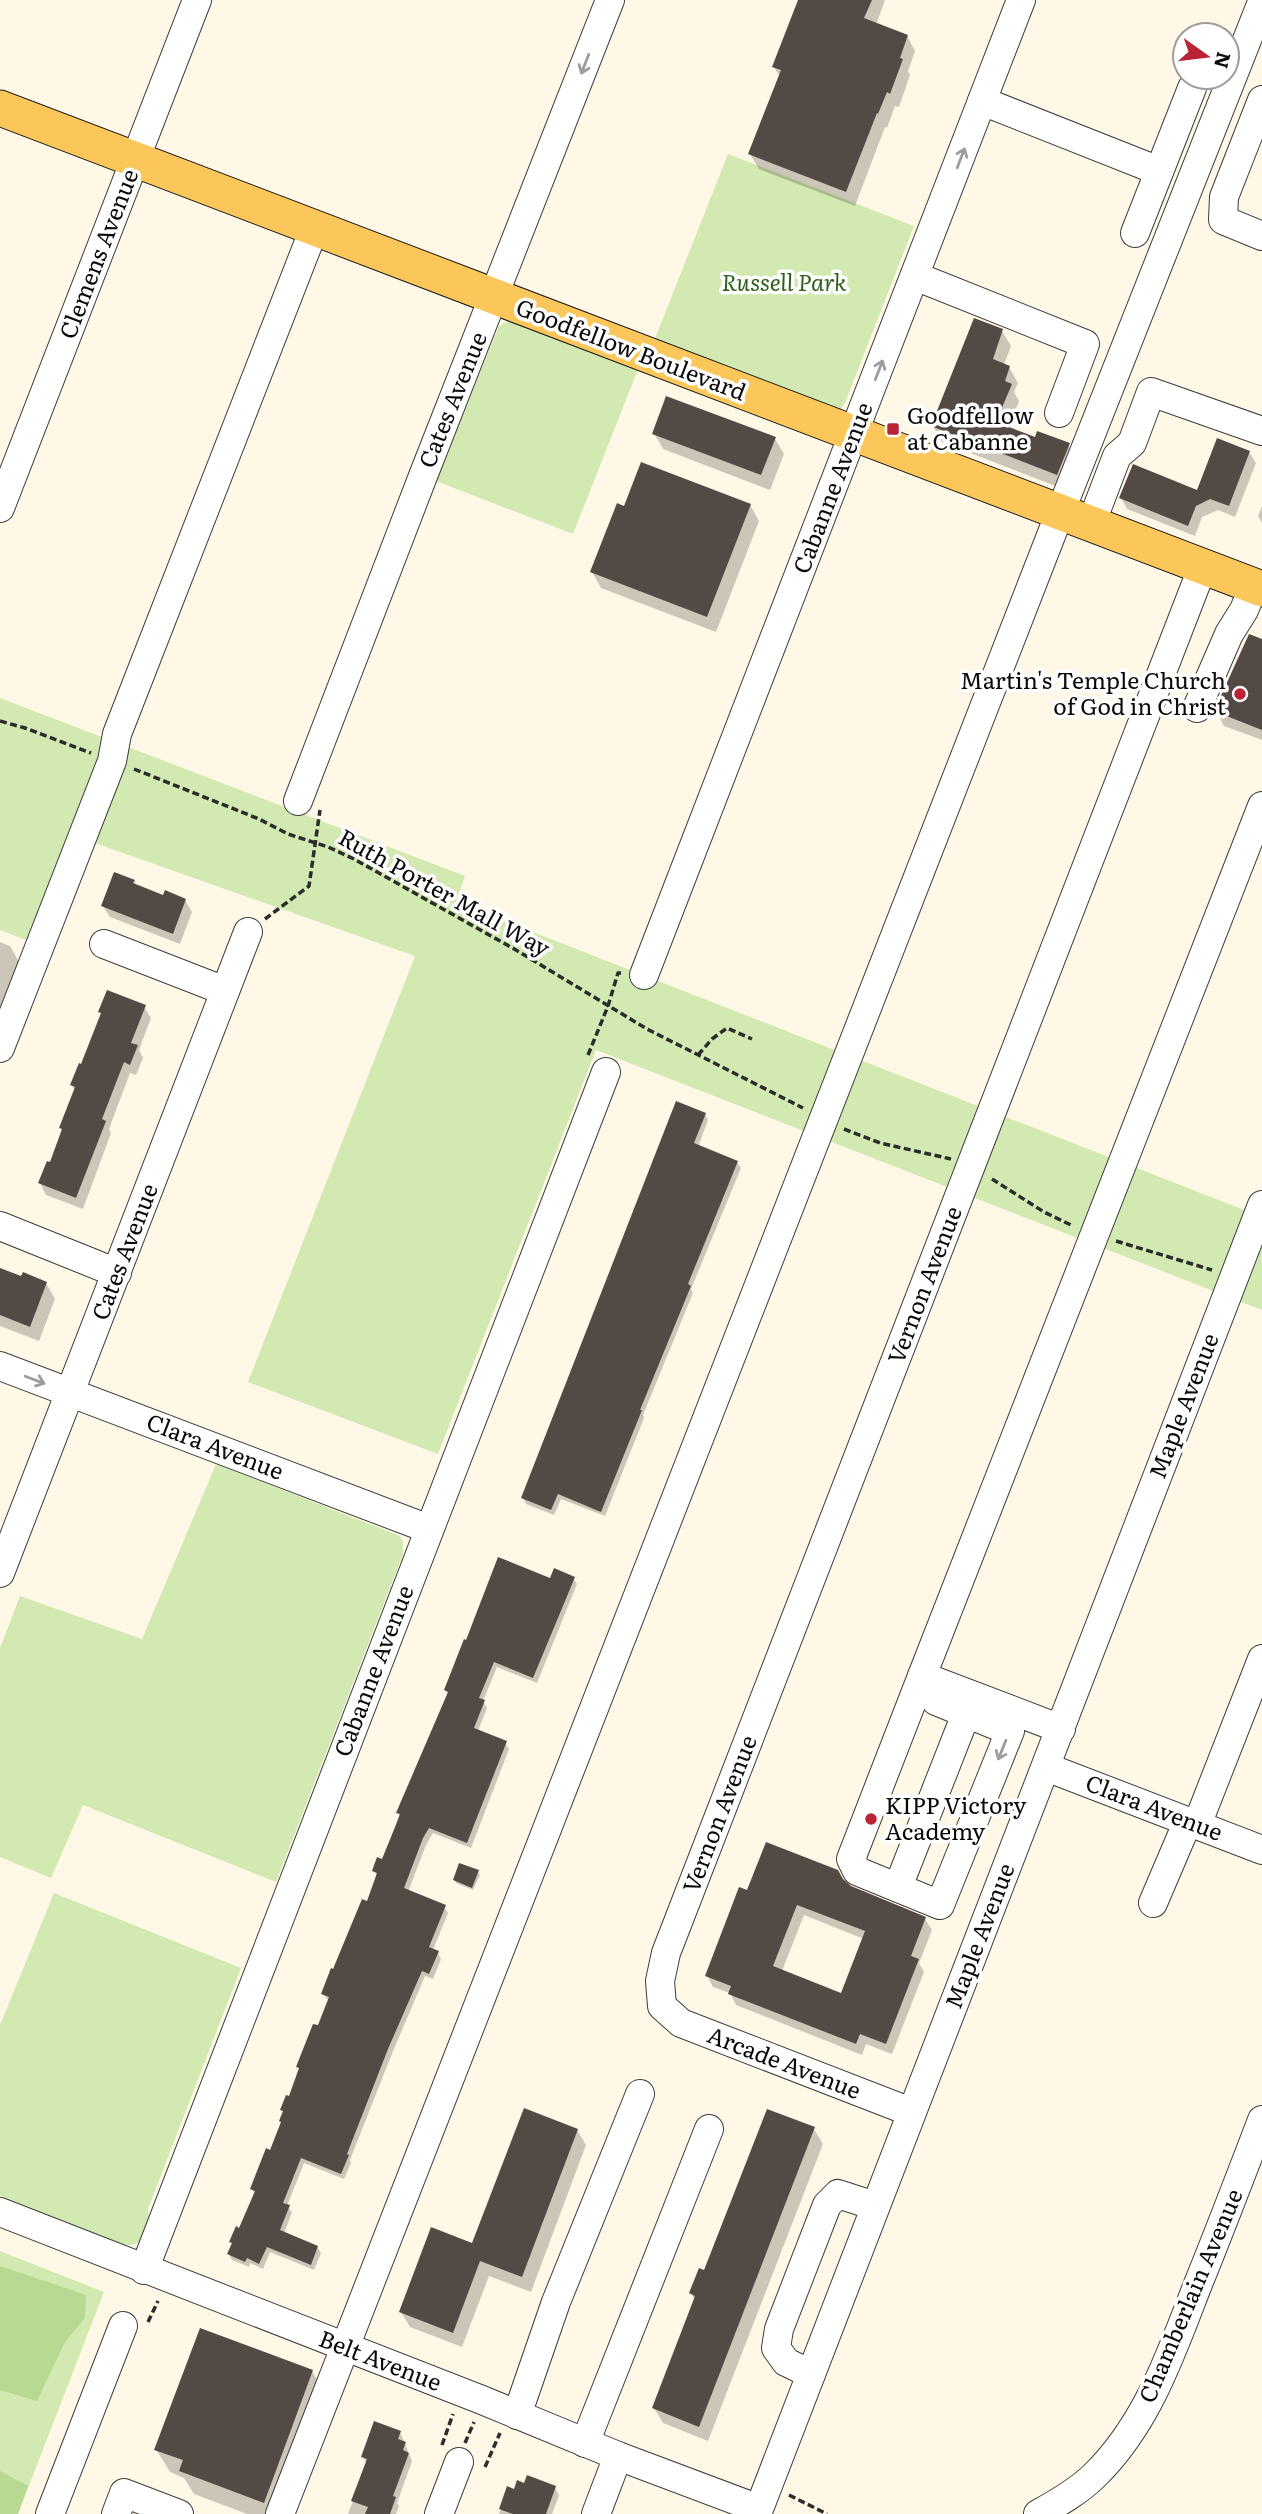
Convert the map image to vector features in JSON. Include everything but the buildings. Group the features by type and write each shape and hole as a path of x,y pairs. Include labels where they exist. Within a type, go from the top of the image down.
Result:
{"main road":[{"name":"Goodfellow Boulevard","path":"0,108 1258,588"}],"street":[{"name":"Clemens Avenue","path":"0,508 197,0"},
{"name":"Cates Avenue","path":"298,801 610,0"},
{"name":"Cabanne Avenue","path":"644,975 1021,0"},
{"path":"280,2514 1076,518 1262,2"},
{"path":"1135,233 1191,91"},
{"path":"1262,100 1224,197 1223,220 1262,236"},
{"path":"982,101 1159,172"},
{"path":"0,1048 111,761 117,734 314,229"},
{"path":"915,276 1085,344 1059,413"},
{"path":"1076,518 1117,456 1132,443 1151,391 1262,431"},
{"name":"Vernon Avenue","path":"662,2007 660,1981 666,1953 1203,566"},
{"path":"1197,708 1229,634 1258,588"},
{"path":"918,1684 966,1714 1010,1731 940,1905 857,1871 851,1859 918,1684 1262,806"},
{"name":"Cates Avenue","path":"0,1573 248,932"},
{"path":"104,944 225,991"},
{"name":"Cabanne Avenue","path":"144,2270 606,1072"},
{"name":"Maple Avenue","path":"764,2497 1262,1205"},
{"path":"0,1226 117,1273"},
{"name":"Clara Avenue","path":"0,1366 429,1529"},
{"path":"1153,1903 1193,1823 1262,1659"},
{"path":"918,1684 1061,1729"},
{"path":"898,1887 966,1714"},
{"name":"Clara Avenue","path":"1046,1767 1262,1850"},
{"name":"Arcade Avenue","path":"662,2007 681,2023 911,2112"},
{"path":"509,2424 640,2094"},
{"name":"Chamberlain Avenue","path":"1038,2514 1061,2501 1094,2475 1124,2442 1149,2402 1176,2341 1262,2120"},
{"path":"586,2443 709,2129"},
{"path":"811,2374 786,2362 776,2348 779,2329 827,2205 838,2194 875,2206"},
{"name":"Belt Avenue","path":"0,2212 345,2348 509,2424 586,2443 618,2456 764,2497"},
{"path":"50,2514 135,2324"},
{"path":"596,2514 618,2456"},
{"path":"439,2514 462,2457"},
{"path":"116,2514 124,2493 175,2513"}],"path":[{"name":"Ruth Porter Mall Way","path":"0,721 48,736 259,818 288,834 328,847 412,890 608,1006 804,1110"},
{"path":"248,932 309,886 321,811 298,801"},
{"path":"606,1072 584,1063 608,1006 618,973 644,975"},
{"path":"698,1055 712,1039 727,1028 752,1039"},
{"path":"835,1124 880,1143 960,1161"},
{"path":"135,2324 158,2301"},
{"path":"453,2414 462,2457"},
{"path":"462,2457 474,2422"},
{"path":"462,2457 509,2424"},
{"path":"764,2497 827,2514"}],"green space":[{"name":"Russell Park","path":"728,154 914,226 840,410 654,341"},
{"path":"508,321 517,321 639,367 573,534 436,481 499,326"},
{"path":"0,698 465,876 456,902 1262,1217 1262,1310 596,1050 438,1454 248,1382 415,956 75,836 34,943 0,930"},
{"path":"216,1464 400,1536 403,1542 403,1554 276,1882 83,1805 51,1878 0,1857 0,1648 20,1596 142,1639"},
{"path":"54,1893 241,1968 148,2209 147,2231 135,2244 119,2244 0,2196 0,2025"},
{"path":"0,2251 104,2292 18,2514 0,2514"},
{"path":"0,2266 86,2295 85,2318 65,2342 37,2401 0,2390"},
{"path":"0,2471 28,2486 18,2514 0,2514"}],"place":[{"name":"Goodfellow at Cabanne","path":"893,429"},
{"name":"Martin's Temple Church of God in Christ","path":"1240,694"},
{"name":"KIPP Victory Academy","path":"871,1819"}]}
